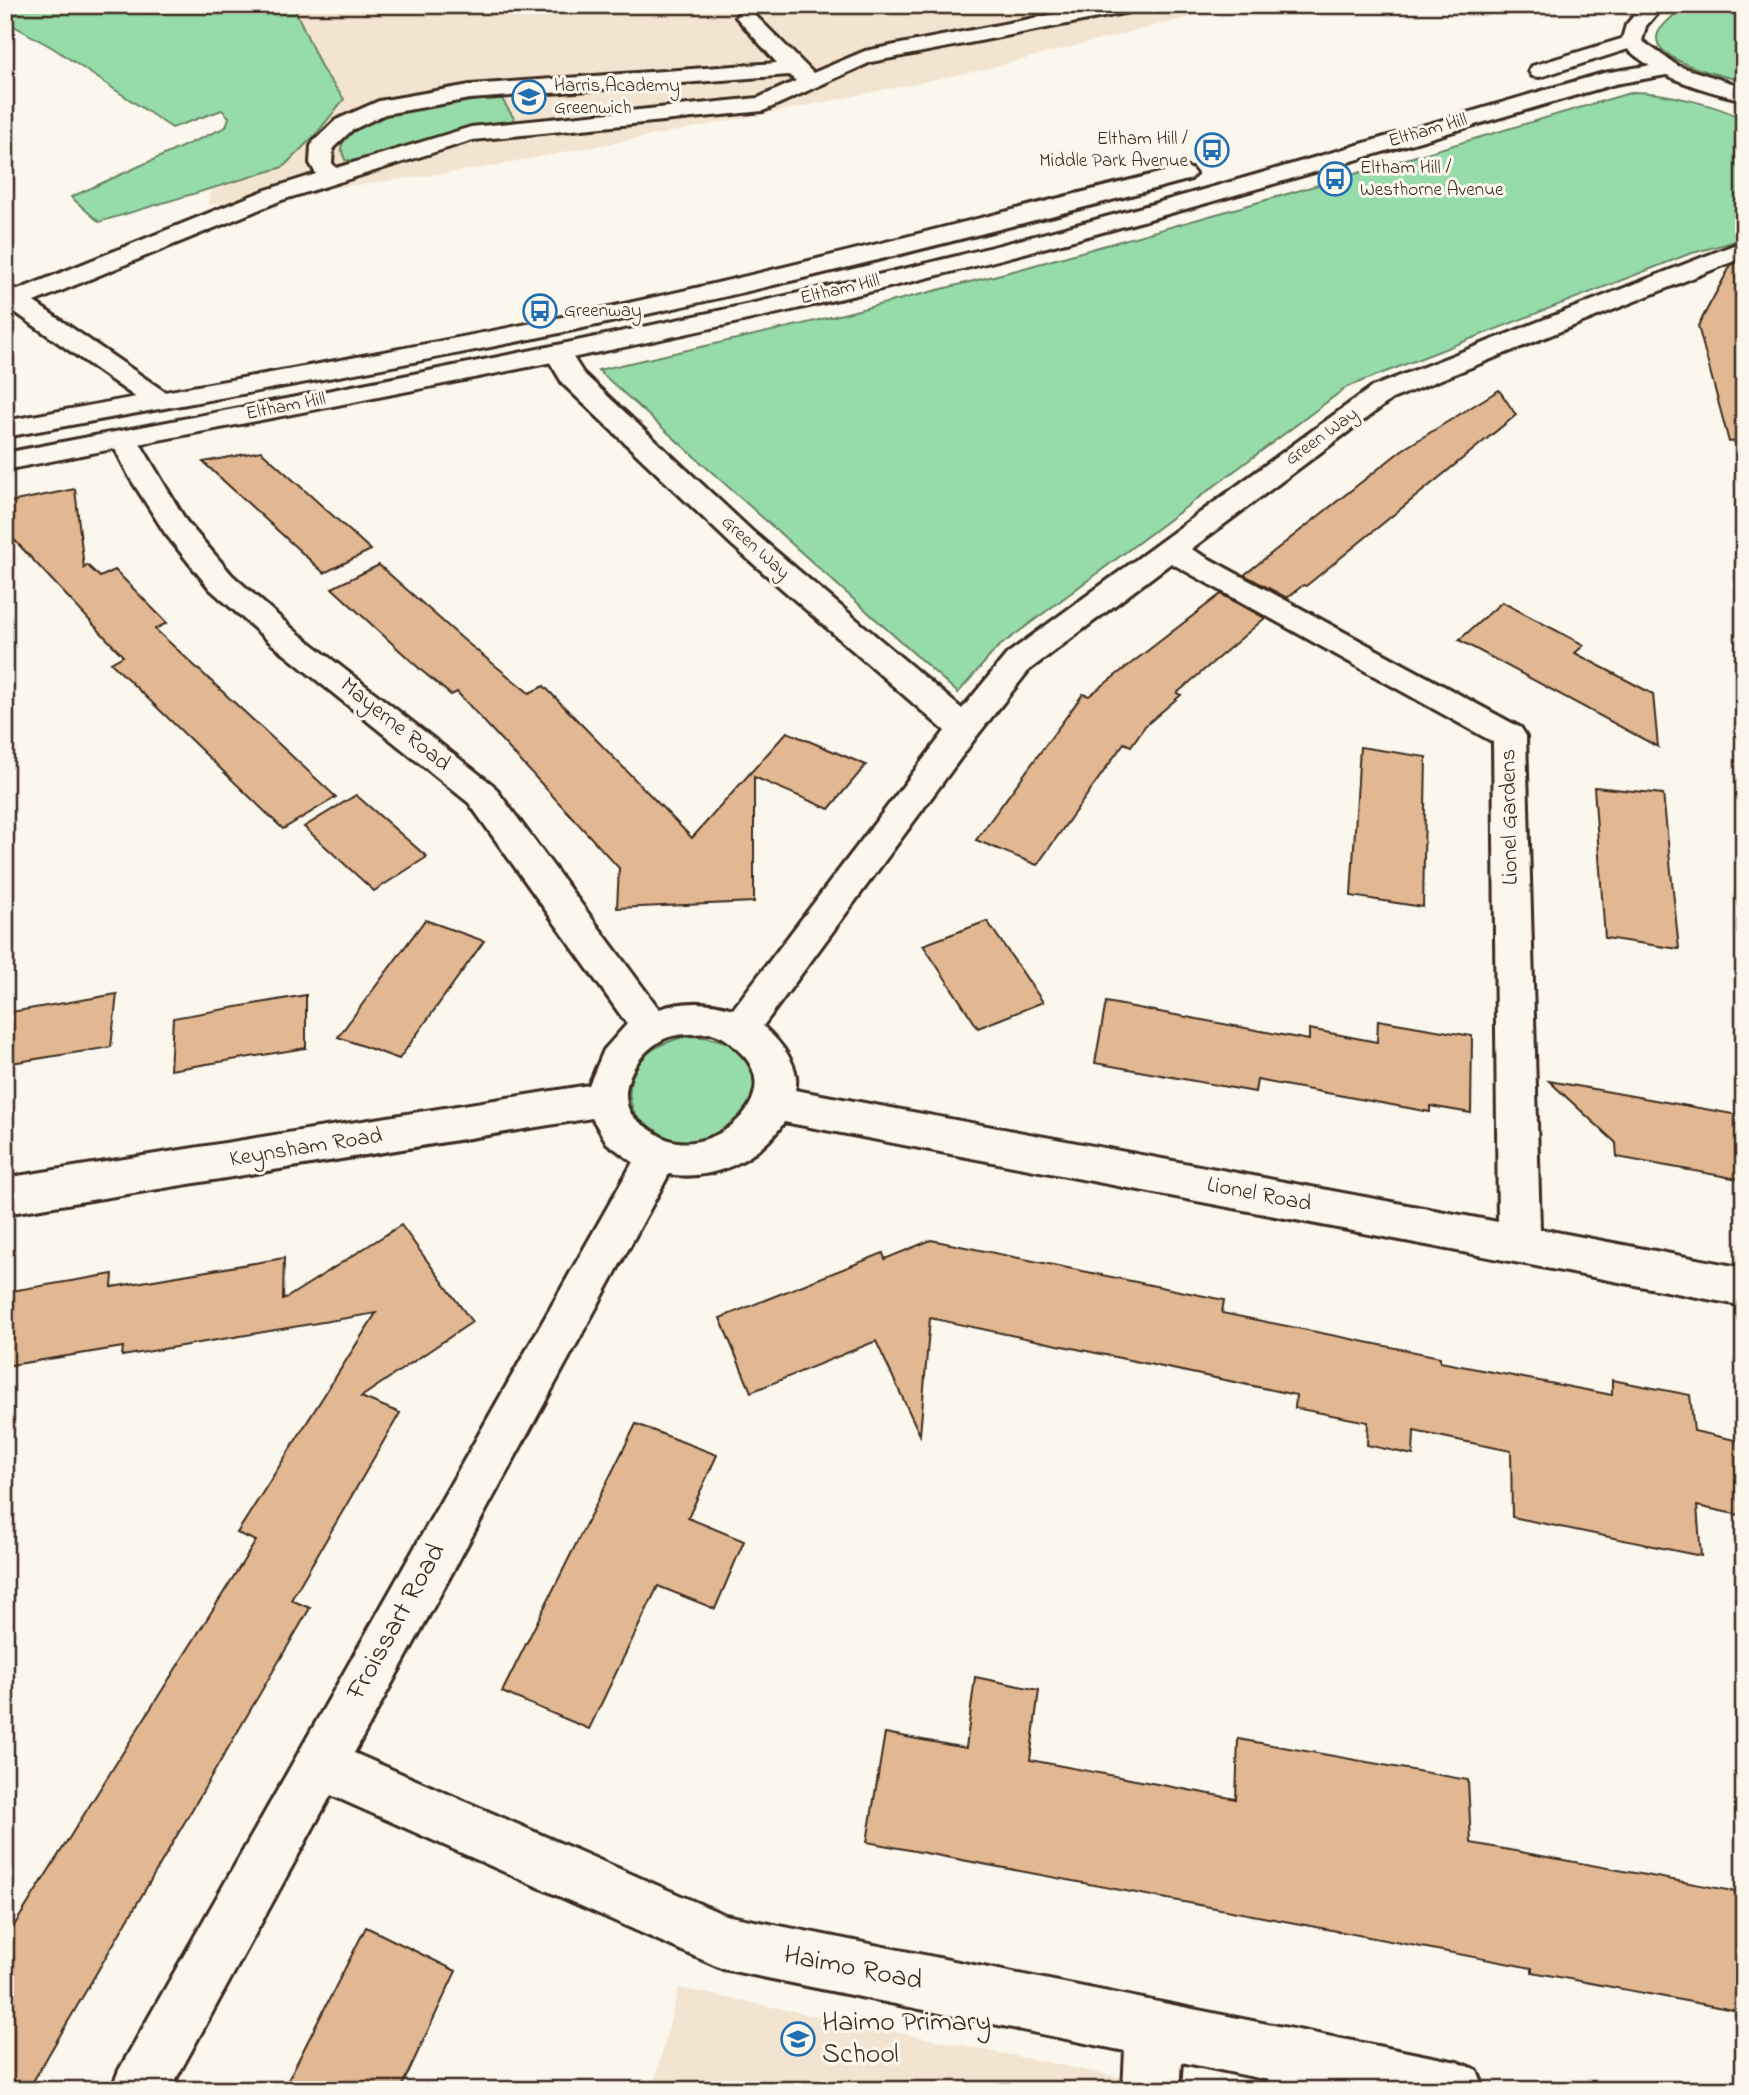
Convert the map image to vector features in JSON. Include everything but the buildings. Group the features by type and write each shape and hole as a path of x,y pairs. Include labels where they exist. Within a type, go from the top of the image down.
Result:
{"main road":[{"path":"330,178 321,163 322,146 344,125 379,108 470,92 802,75 865,57 1133,5"},
{"path":"1631,42 1636,25 1654,5"},
{"path":"746,17 802,75"},
{"path":"1631,42 1647,59 1664,69 1695,82 1744,94"},
{"path":"1521,77 1631,42"},
{"path":"749,48 774,46"},
{"name":"Eltham Hill","path":"5,462 558,354 919,272 1126,218 1612,78 1664,69"},
{"path":"11,297 274,195 471,134 763,104 802,75"},
{"name":"Eltham Hill","path":"5,429 544,328 730,288 892,250 1200,169"},
{"name":"Green Way","path":"741,1027 964,729 1018,663 1168,549 1382,393 1744,248"},
{"path":"11,297 158,400"},
{"name":"Green Way","path":"558,354 572,378 742,538 964,729"},
{"name":"Mayerne Road","path":"124,439 144,478 175,527 221,582 283,637 481,794 651,1028"},
{"name":"Lionel Gardens","path":"1168,549 1509,736 1519,1244"},
{"path":"712,1018 741,1027 764,1047 777,1073 774,1103 758,1130 730,1150 694,1160 658,1156 632,1143 614,1124 606,1099 610,1072 626,1047 651,1028 681,1019 712,1018"},
{"name":"Keynsham Road","path":"5,1196 606,1099"},
{"name":"Lionel Road","path":"774,1103 1744,1287"},
{"name":"Froissart Road","path":"139,2090 658,1156"},
{"name":"Haimo Road","path":"318,1764 723,1942 1457,2090"},
{"path":"1151,2090 1154,2030"}],"shaded area":[{"name":"Harris Academy Greenwich","path":"52,5 1237,5 981,70 791,109 477,169 208,205 229,117 203,86"},
{"name":"Haimo Primary School","path":"679,1988 1183,2090 652,2090"}],"green space":[{"path":"5,5 293,5 322,69 344,99 317,133 283,167 99,222 71,197 226,127 229,117 222,110 172,128 53,48 5,21"},
{"path":"1685,5 1744,5 1744,81 1690,66 1664,52 1658,43 1658,33"},
{"path":"1633,92 1690,100 1744,120 1744,239 1689,254 1347,387 997,648 958,693 598,370 803,324 1017,270"},
{"path":"500,96 515,120 472,128 364,161 345,160 341,148 344,140 362,123 420,105"},
{"path":"686,1036 726,1042 749,1059 756,1080 751,1103 736,1124 712,1138 683,1141 651,1130 642,1123 632,1106 630,1086 637,1066 653,1049"}],"place":[{"name":"Harris Academy Greenwich","path":"529,97"},
{"name":"Eltham Hill / Middle Park Avenue","path":"1212,150"},
{"name":"Eltham Hill / Westhorne Avenue","path":"1335,179"},
{"name":"Greenway","path":"540,311"},
{"name":"Haimo Primary School","path":"798,2039"}]}
